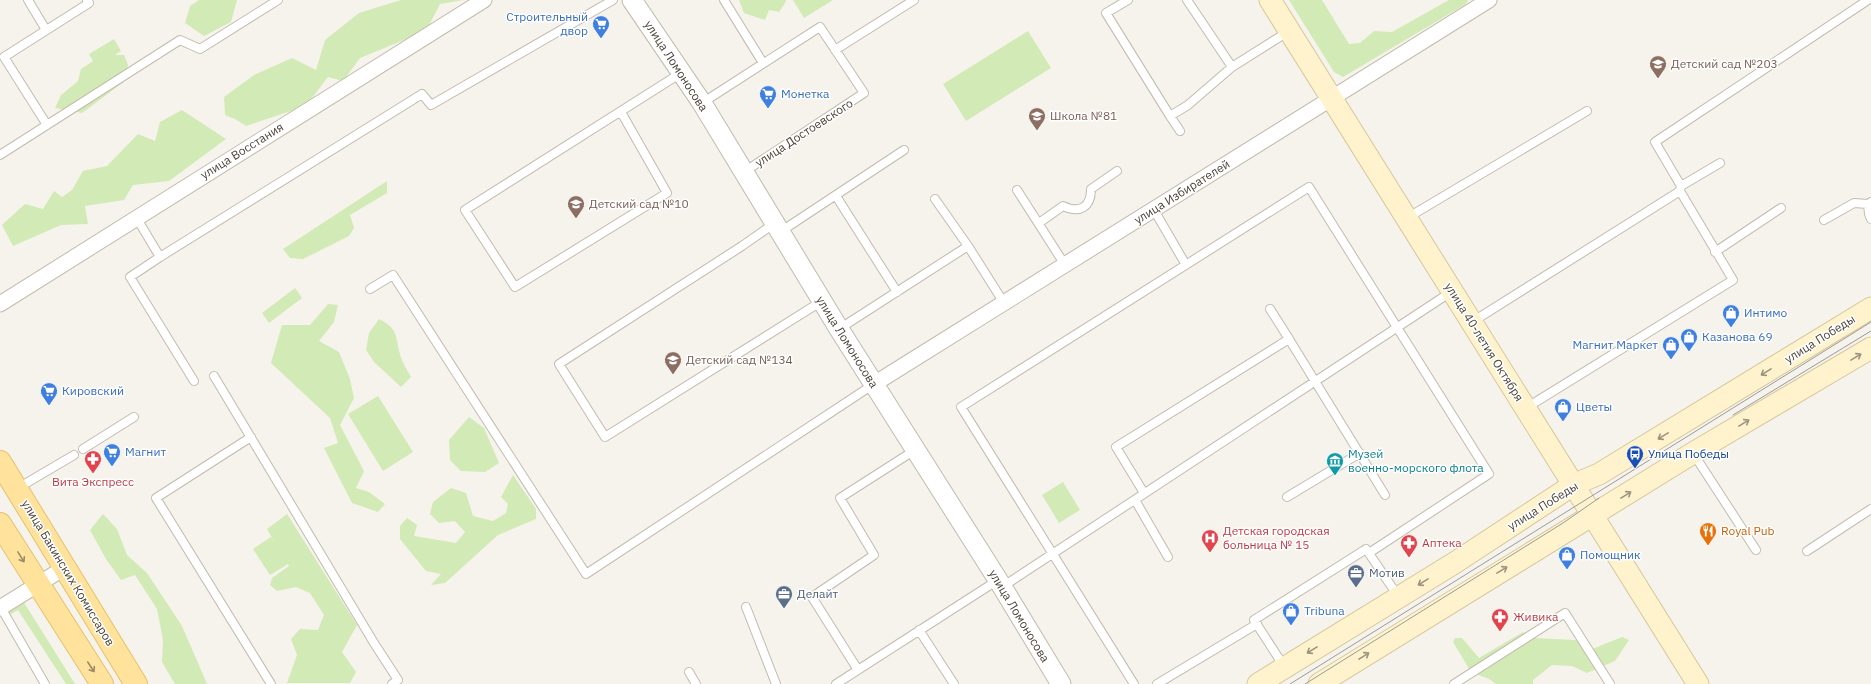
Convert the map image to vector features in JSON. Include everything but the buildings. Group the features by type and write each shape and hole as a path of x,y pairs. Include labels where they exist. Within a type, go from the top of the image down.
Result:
{"main road":[{"name":"улица 40-летия Октября","path":"1270,0 1698,684"},
{"name":"улица Победы","path":"1258,684 1399,597 1573,485 1599,474 1871,308"},
{"path":"1318,684 1693,453 1871,348"},
{"name":"улица Бакинских Комиссаров","path":"0,462 136,684"},
{"path":"0,524 102,684"}],"street":[{"name":"улица Восстания","path":"0,304 136,217 484,0"},
{"name":"улица Ломоносова","path":"632,0 702,104 839,330 1000,583 1061,684"},
{"name":"улица Избирателей","path":"874,384 1489,0"},
{"path":"0,607 64,568"}],"lane":[{"path":"28,0 46,30"},
{"path":"47,125 2,56 89,3 87,0"},
{"path":"0,155 180,40 200,49 278,0"},
{"path":"194,381 130,277 422,94 431,106 613,0"},
{"path":"724,0 763,64"},
{"path":"702,104 820,27 835,50 914,0"},
{"path":"1128,0 1106,13 1180,131"},
{"path":"1188,0 1232,67"},
{"path":"1525,408 1733,280 1655,142 1868,0"},
{"path":"1170,116 1188,105 1232,67 1289,31"},
{"name":"улица Достоевского","path":"743,172 864,94 835,50"},
{"path":"621,112 667,193 515,287 465,210 681,73"},
{"path":"1406,218 1587,111"},
{"path":"822,301 605,437 559,364 742,246 836,196 904,150"},
{"path":"1471,322 1720,163"},
{"path":"1038,223 1063,206 1077,210 1083,208 1091,197 1092,189 1117,172"},
{"path":"1134,684 961,408 1309,187 1489,474 1369,553"},
{"path":"1017,190 1065,265"},
{"path":"836,196 897,292"},
{"path":"935,199 968,246 1004,303"},
{"path":"1824,220 1854,203 1869,203 1868,214 1871,219"},
{"path":"1716,252 1781,208"},
{"path":"1154,210 1186,265"},
{"path":"136,217 160,257"},
{"path":"839,330 968,246"},
{"path":"370,289 392,276 586,574 874,384"},
{"path":"836,684 919,630 1052,554 1452,291"},
{"path":"1270,309 1386,494"},
{"path":"1144,493 1116,447 1289,339"},
{"path":"214,376 374,643 398,680 392,684"},
{"path":"83,449 134,417"},
{"path":"251,437 156,498 271,684"},
{"path":"858,670 812,597 874,555 840,498 915,450"},
{"path":"1287,497 1360,453"},
{"path":"1693,453 1756,550"},
{"path":"17,489 74,455"},
{"path":"1134,500 1168,557"},
{"path":"1807,551 1871,509"},
{"path":"1284,668 1254,620 1366,549 1399,597"},
{"path":"0,607 45,684"},
{"path":"746,607 776,684"},
{"path":"1454,684 1565,614 1610,684"},
{"path":"1157,684 1257,624"},
{"path":"919,630 954,684"},
{"path":"689,672 696,684"}],"green space":[{"path":"199,0 237,0 231,22 204,36 185,23 190,6"},
{"path":"401,0 463,0 440,4 426,31 360,58 343,81 328,77 306,106 246,126 225,115 224,97 254,75 292,58 316,70 325,40 359,13"},
{"path":"739,0 786,0 779,12 769,10 765,20 744,13"},
{"path":"793,0 833,0 804,18"},
{"path":"1289,0 1322,0 1349,44 1360,43 1374,31 1392,32 1449,0 1468,0 1466,4 1343,77 1334,72"},
{"path":"1028,31 1051,68 966,121 943,84"},
{"path":"114,39 121,51 115,55 124,55 128,65 125,81 82,113 55,108 61,95 78,81 81,69 93,61 89,54"},
{"path":"182,110 226,139 169,181 133,185 124,200 85,206 88,224 61,225 13,246 2,225 25,204 43,209 54,191 62,197 72,190 83,171 107,166 138,134 155,141 160,122"},
{"path":"387,181 387,193 350,215 354,228 349,236 303,259 290,258 283,249"},
{"path":"295,288 302,298 269,323 262,313"},
{"path":"328,304 338,305 334,322 319,341 339,352 350,379 354,398 340,425 364,471 356,488 369,492 385,504 378,512 352,503 324,448 338,443 330,418 271,363 282,325 310,325"},
{"path":"379,319 390,326 393,330 402,360 411,377 401,387 374,362 366,350 369,333"},
{"path":"378,396 413,452 383,471 348,414"},
{"path":"469,417 484,428 499,463 485,472 461,471 450,460 449,440"},
{"path":"513,475 536,509 536,519 498,535 445,583 431,585 441,574 426,571 400,539 400,526 407,518 417,525 414,536 456,543 465,532 455,521 439,523 430,514 433,502 451,488 466,493 473,516 493,521 506,513 508,504 501,497"},
{"path":"1063,482 1080,510 1059,523 1042,495"},
{"path":"103,514 117,529 127,555 147,573 182,626 207,684 175,684 162,662 163,640 157,609 135,575 121,580 106,559 90,530"},
{"path":"287,514 357,625 342,652 356,672 350,683 287,683 297,655 291,639 300,629 318,630 324,615 310,593 296,587 277,591 270,585 272,578 289,566 288,564 270,575 253,549 271,537 275,543 267,529"},
{"path":"23,601 75,684 66,684 18,610 8,616 6,612"},
{"path":"1523,632 1534,638 1576,640 1590,650 1622,637 1629,640 1615,661 1587,673 1572,666 1552,665 1533,680 1533,684 1496,684 1489,679 1471,672 1453,642 1455,638 1462,638 1479,658"}],"tram line":[{"path":"1290,684 1871,322"},
{"path":"1733,415 1871,331"},
{"path":"1305,684 1563,523 1599,498"}],"place":[{"name":"Строительный двор","path":"601,39"},
{"name":"Детский сад №203","path":"1658,79"},
{"name":"Монетка","path":"768,109"},
{"name":"Школа №81","path":"1037,131"},
{"name":"Детский сад №10","path":"576,219"},
{"name":"Интимо","path":"1731,328"},
{"name":"Казанова 69","path":"1689,352"},
{"name":"Магнит Маркет","path":"1671,360"},
{"name":"Детский сад №134","path":"673,375"},
{"name":"Кировский","path":"49,406"},
{"name":"Цветы","path":"1563,422"},
{"name":"Магнит","path":"112,467"},
{"name":"Улица Победы","path":"1635,469"},
{"name":"Вита Экспресс","path":"93,474"},
{"name":"Музей военно-морского флота","path":"1335,476"},
{"name":"Royal Pub","path":"1708,546"},
{"name":"Детская городская больница № 15","path":"1210,553"},
{"name":"Аптека","path":"1409,558"},
{"name":"Помощник","path":"1567,570"},
{"name":"Мотив","path":"1356,588"},
{"name":"Делайт","path":"784,609"},
{"name":"Tribuna","path":"1291,626"},
{"name":"Живика","path":"1500,632"}]}
